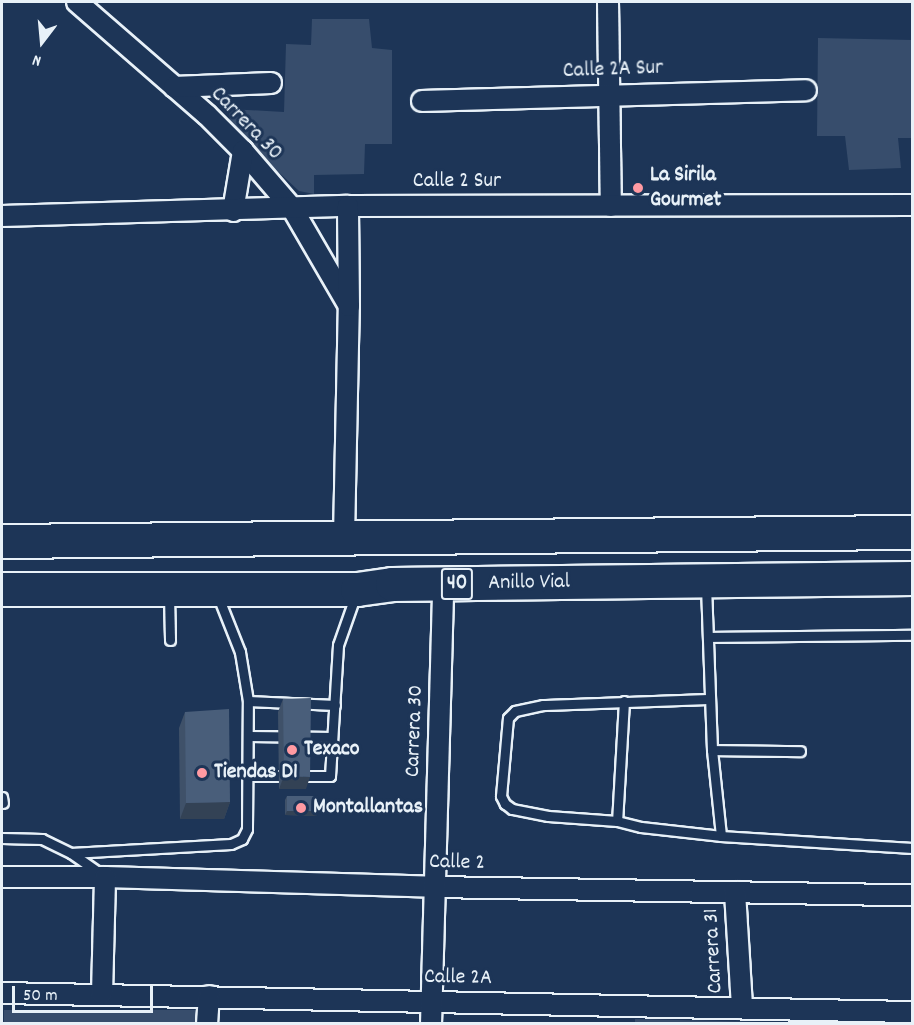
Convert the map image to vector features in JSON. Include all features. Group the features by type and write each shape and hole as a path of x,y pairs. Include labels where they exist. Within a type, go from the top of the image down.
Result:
{"highway":[{"name":"40","path":"2,541 912,532"},
{"name":"Anillo Vial","path":"2,589 169,587 215,590 357,589 392,584 912,578"}],"street":[{"name":"Carrera 30","path":"77,2 94,9 243,151 292,208 349,306"},
{"path":"608,2 610,206"},
{"path":"174,87 272,83"},
{"name":"Calle 2A Sur","path":"422,101 806,90"},
{"path":"233,211 243,151"},
{"name":"Calle 2 Sur","path":"2,216 348,206 912,205"},
{"path":"344,537 349,306 348,206"},
{"name":"Carrera 30","path":"431,1023 443,584"},
{"name":"Calle 2","path":"2,877 105,877 434,887 912,895"},
{"path":"102,994 105,877"},
{"name":"Carrera 31","path":"735,892 742,1008"},
{"name":"Calle 2A","path":"2,993 432,1002 625,1015 742,1008 821,1017 912,1012"},
{"path":"207,1023 209,996"}],"lane":[{"path":"705,580 712,750 722,836"},
{"path":"169,587 171,640"},
{"path":"249,776 330,776 338,645 357,589"},
{"path":"71,853 231,844 242,839 248,829 248,701 240,652 215,590"},
{"path":"709,637 912,635"},
{"path":"710,699 543,705 515,711 508,718 501,796 512,809 548,816 617,821 641,827 722,836 912,848"},
{"path":"248,701 334,705"},
{"path":"617,821 624,701"},
{"path":"249,736 332,737"},
{"path":"712,750 800,752"},
{"path":"2,838 42,839 71,853 105,877"}],"shaded area":[{"path":"312,19 369,19 372,48 392,50 392,144 365,144 364,174 314,175 314,194 299,191 230,127 229,109 284,112 286,44 311,45"},
{"path":"818,38 912,40 912,138 898,138 901,168 849,170 845,136 817,136"},
{"path":"4,1010 205,1010 204,1023 4,1023"},
{"path":"635,1019 811,1023 635,1024"}],"building":[{"name":"Texaco","path":"311,698 310,777 284,776 283,699"},
{"name":"Tiendas D1","path":"229,709 230,802 186,803 185,712"},
{"name":"Montallantas","path":"287,796 318,796 318,811 287,811"}],"place":[{"name":"La Sirila Gourmet","path":"638,188"},
{"name":"Texaco","path":"292,750"},
{"name":"Tiendas D1","path":"202,773"},
{"name":"Montallantas","path":"301,808"}]}
